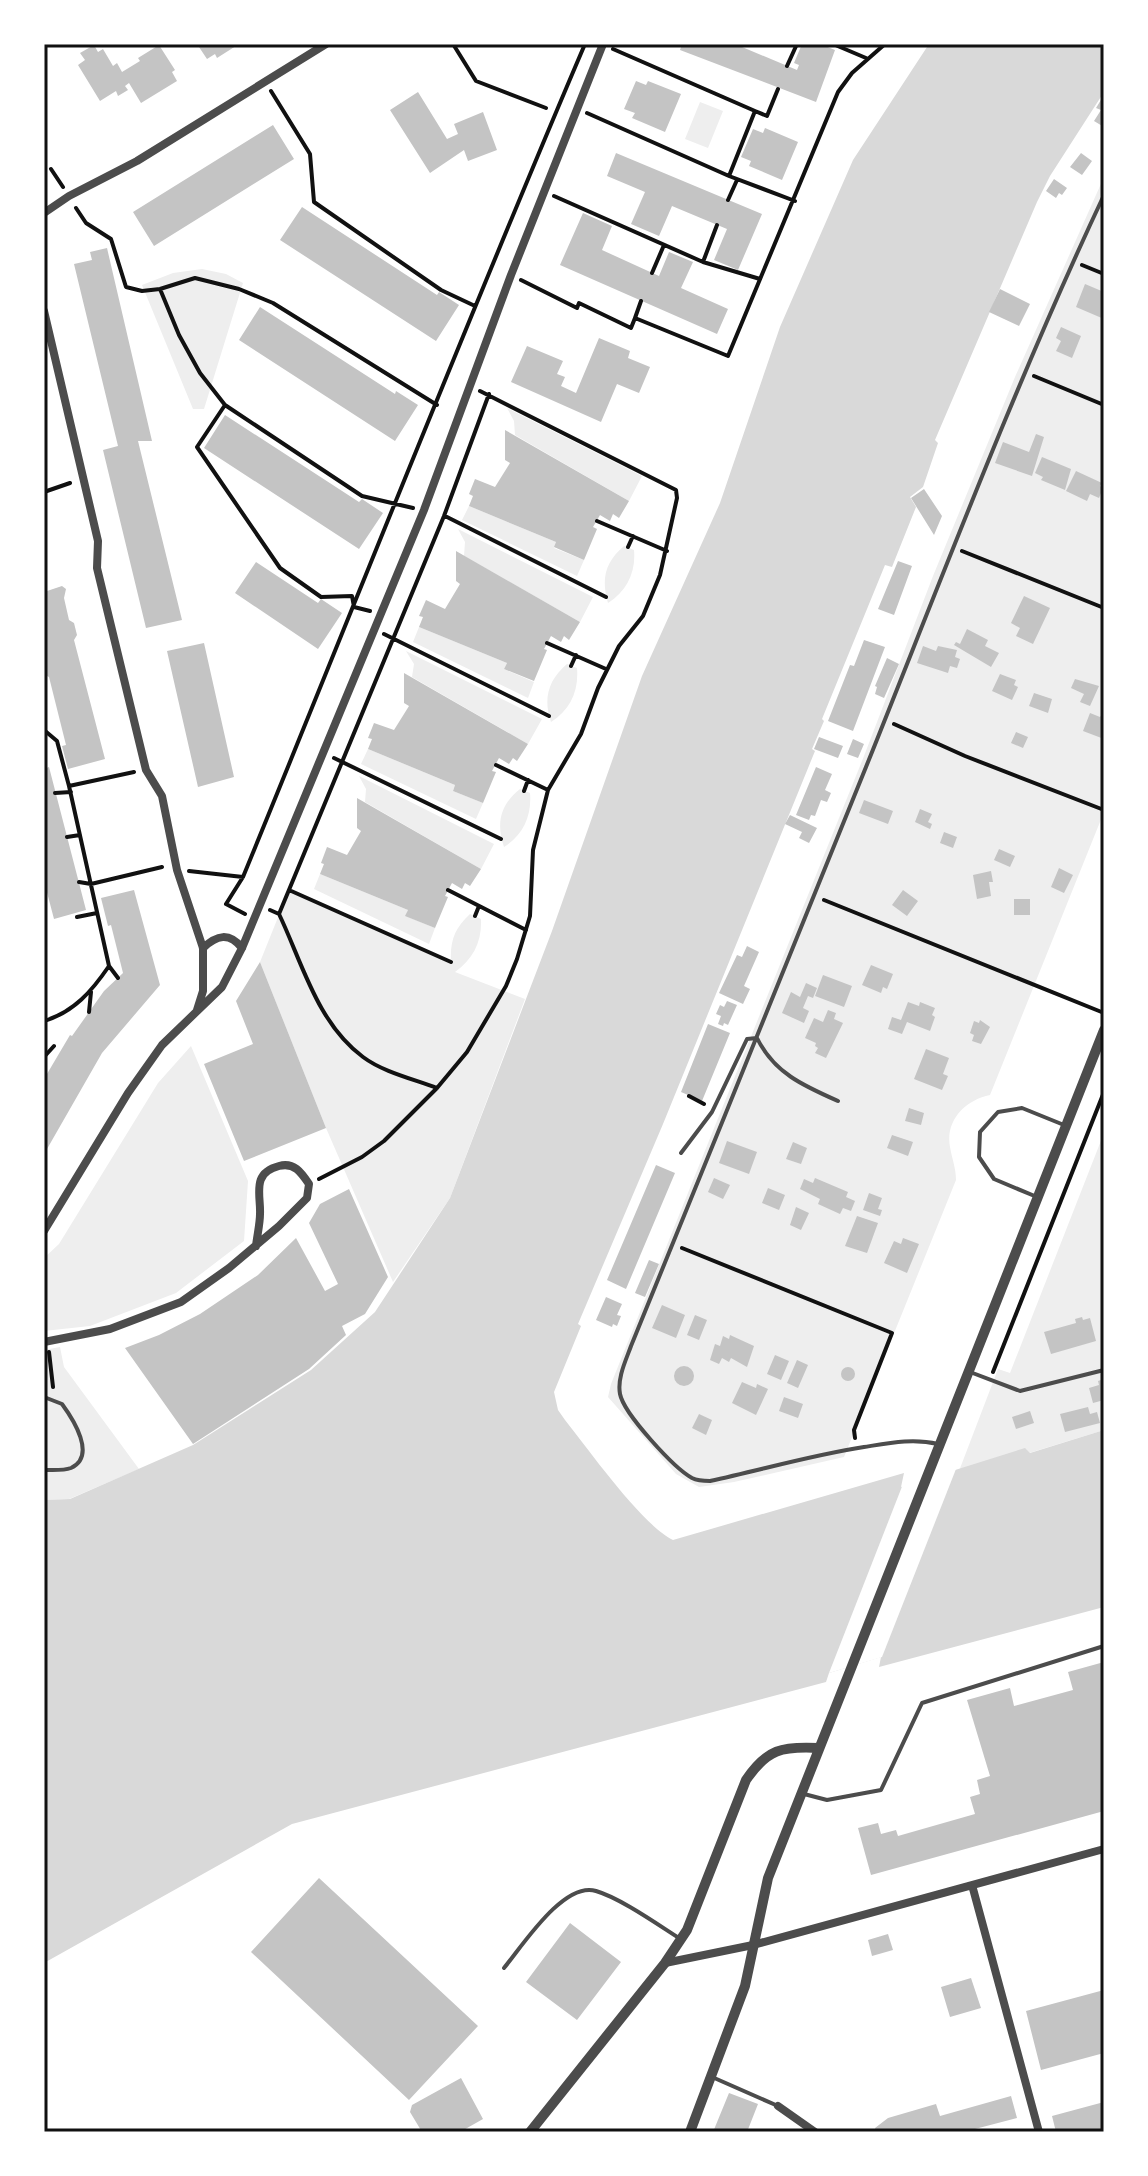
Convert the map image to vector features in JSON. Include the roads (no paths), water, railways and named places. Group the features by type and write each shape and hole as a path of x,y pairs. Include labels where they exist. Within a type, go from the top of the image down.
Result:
{"street":[{"path":"44,213 326,44"},
{"path":"44,1230 162,1045 222,987 242,948 424,508 511,275 603,44"},
{"path":"44,311 98,541 97,568 146,770 162,796 177,867 203,948 203,991 196,1014"},
{"path":"203,948 222,935 242,948"},
{"path":"690,2132 745,1986 768,1878 1104,1030"},
{"path":"46,1342 110,1329 181,1302 256,1246 307,1198 309,1184 299,1169 289,1165 276,1166 261,1178 257,1195 260,1212 256,1246"},
{"path":"530,2132 665,1963 687,1930 746,1780 756,1765 768,1754 780,1749 819,1748"},
{"path":"665,1963 753,1945 1104,1849"},
{"path":"972,1885 1039,2132"},
{"path":"778,2106 815,2132"}],"lane":[{"path":"940,1444 914,1440 856,1448 710,1481 698,1481 681,1470 642,1428 622,1402 619,1386 631,1346 952,547 1024,372 1104,195"},
{"path":"757,1038 764,1054 793,1081 838,1101"},
{"path":"681,1153 712,1112 747,1039 757,1038"},
{"path":"1037,1197 994,1179 979,1157 980,1132 998,1112 1022,1108 1066,1125"},
{"path":"968,1371 1020,1391 1104,1370"},
{"path":"44,1397 57,1400 66,1409 84,1448 75,1466 67,1470 44,1470"},
{"path":"802,1793 827,1800 881,1790 922,1703 1104,1646"},
{"path":"504,1968 560,1901 575,1891 595,1890 681,1939"},
{"path":"712,2077 778,2106"}]}
